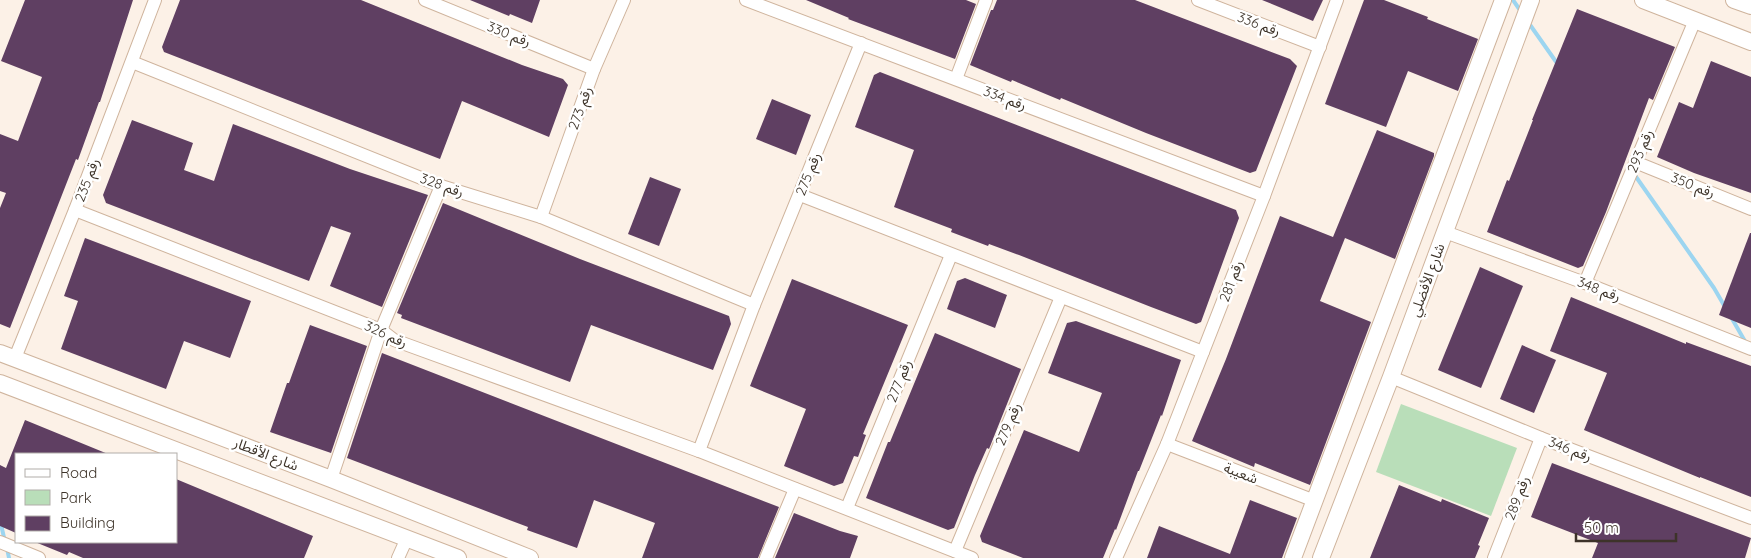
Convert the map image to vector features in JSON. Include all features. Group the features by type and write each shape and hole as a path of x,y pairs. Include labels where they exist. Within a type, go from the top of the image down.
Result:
{"street":[{"name":"رقم 235","path":"7,356 75,210 155,0"},
{"name":"رقم 330","path":"425,0 446,4 594,69"},
{"name":"رقم 273","path":"541,217 594,69 624,0"},
{"name":"رقم 334","path":"746,0 1264,196"},
{"path":"956,79 986,0"},
{"name":"رقم 336","path":"1198,0 1320,47"},
{"name":"رقم 281","path":"1116,558 1167,444 1264,196 1337,0"},
{"name":"شارع الأفضلي","path":"1293,558 1503,0"},
{"name":"شارع الأفضلي","path":"1321,558 1391,377 1531,0"},
{"path":"1643,0 1751,42"},
{"path":"1734,0 1751,6"},
{"name":"رقم 293","path":"1585,283 1695,20"},
{"name":"رقم 275","path":"699,451 754,305 861,43"},
{"name":"رقم 328","path":"132,62 441,186 541,217 754,305"},
{"name":"رقم 350","path":"1635,162 1751,209"},
{"path":"331,479 381,330 441,186"},
{"path":"800,195 1203,352"},
{"name":"رقم 326","path":"75,210 381,330 394,340 699,451 972,558"},
{"name":"رقم 348","path":"1445,232 1585,283 1751,350"},
{"name":"رقم 277","path":"847,508 951,255"},
{"name":"رقم 279","path":"954,551 1061,297"},
{"name":"شارع الأقطار","path":"7,356 331,479 530,558"},
{"name":"رقم 346","path":"1391,377 1541,438 1751,518"},
{"name":"شارع الأقطار","path":"0,383 458,558"},
{"name":"رقم 289","path":"1494,558 1541,438"},
{"name":"شعيبة","path":"1167,444 1315,501"},
{"path":"766,558 795,489"},
{"path":"398,558 407,538"},
{"path":"0,542 21,555 39,558"}],"green space":[{"path":"1401,404 1517,448 1491,516 1376,472"}],"building":[{"path":"25,0 133,0 100,102 10,328 0,324 0,208 6,193 0,191 0,134 18,141 42,77 1,61"},
{"path":"180,0 361,0 522,65 563,79 568,85 549,137 462,101 440,159 164,52 162,47"},
{"path":"470,0 540,0 532,23"},
{"path":"806,0 966,0 976,4 955,59 848,19"},
{"path":"997,0 1135,0 1290,59 1297,66 1256,171 1250,173 1061,98 1060,100 970,65 991,10 993,10"},
{"path":"1262,0 1323,0 1313,21"},
{"path":"1364,0 1384,0 1478,39 1458,91 1408,71 1386,127 1325,104"},
{"path":"1577,9 1675,47 1653,100 1649,98 1606,212 1583,266 1578,268 1487,232"},
{"path":"1711,61 1751,77 1751,193 1694,173 1657,157 1679,102 1693,108"},
{"path":"880,72 1236,210 1239,218 1201,322 1196,324 1019,255 951,232 952,229 894,207 914,150 855,127 874,75"},
{"path":"772,99 811,115 796,155 756,139"},
{"path":"132,120 193,143 184,170 214,181 233,124 350,169 428,195 382,307 330,286 351,233 331,226 309,281 106,203 103,195"},
{"path":"1377,130 1434,153 1434,156 1395,259 1345,238 1320,301 1371,322 1310,485 1255,463 1254,467 1192,441 1226,359 1280,216 1333,237"},
{"path":"650,177 681,189 659,246 628,234"},
{"path":"443,203 580,259 729,316 731,324 713,370 591,325 570,382 401,318 402,315 397,313"},
{"path":"1751,233 1751,328 1719,315"},
{"path":"85,238 251,301 230,358 184,341 166,389 61,349 78,301 64,296"},
{"path":"1480,267 1523,286 1481,388 1438,370"},
{"path":"965,278 1007,295 995,328 947,309 957,281"},
{"path":"792,279 908,325 863,434 866,435 858,457 854,456 843,483 834,486 784,466 806,409 750,386"},
{"path":"1571,297 1686,344 1686,342 1751,366 1751,497 1584,430 1607,373 1550,351"},
{"path":"1076,321 1181,360 1162,416 1103,558 1023,558 982,542 980,536 1024,430 1079,452 1102,393 1048,373 1067,323"},
{"path":"310,325 367,346 331,453 270,432"},
{"path":"935,333 1021,369 989,449 987,448 975,475 954,528 948,530 866,498"},
{"path":"1522,345 1556,360 1534,413 1500,399"},
{"path":"382,353 779,507 758,558 642,558 655,523 594,500 577,548 527,530 528,527 347,458"},
{"path":"25,420 106,453 15,453 15,533 0,526 0,465 6,468"},
{"path":"1552,463 1751,538 1745,558 1592,558 1598,543 1531,517"},
{"path":"178,480 313,536 304,558 83,558 69,552 67,555 37,543 178,543"},
{"path":"1399,485 1441,502 1442,499 1489,518 1475,558 1370,558"},
{"path":"1250,500 1297,518 1282,558 1147,558 1159,526 1230,554"},
{"path":"794,513 858,536 850,558 775,558"}],"waterway":[{"path":"1513,0 1522,13"},
{"path":"1528,22 1559,66"},
{"path":"1634,174 1714,288 1725,307"},
{"path":"1731,317 1746,343"},
{"path":"0,520 5,542"},
{"path":"7,548 9,558"}]}
